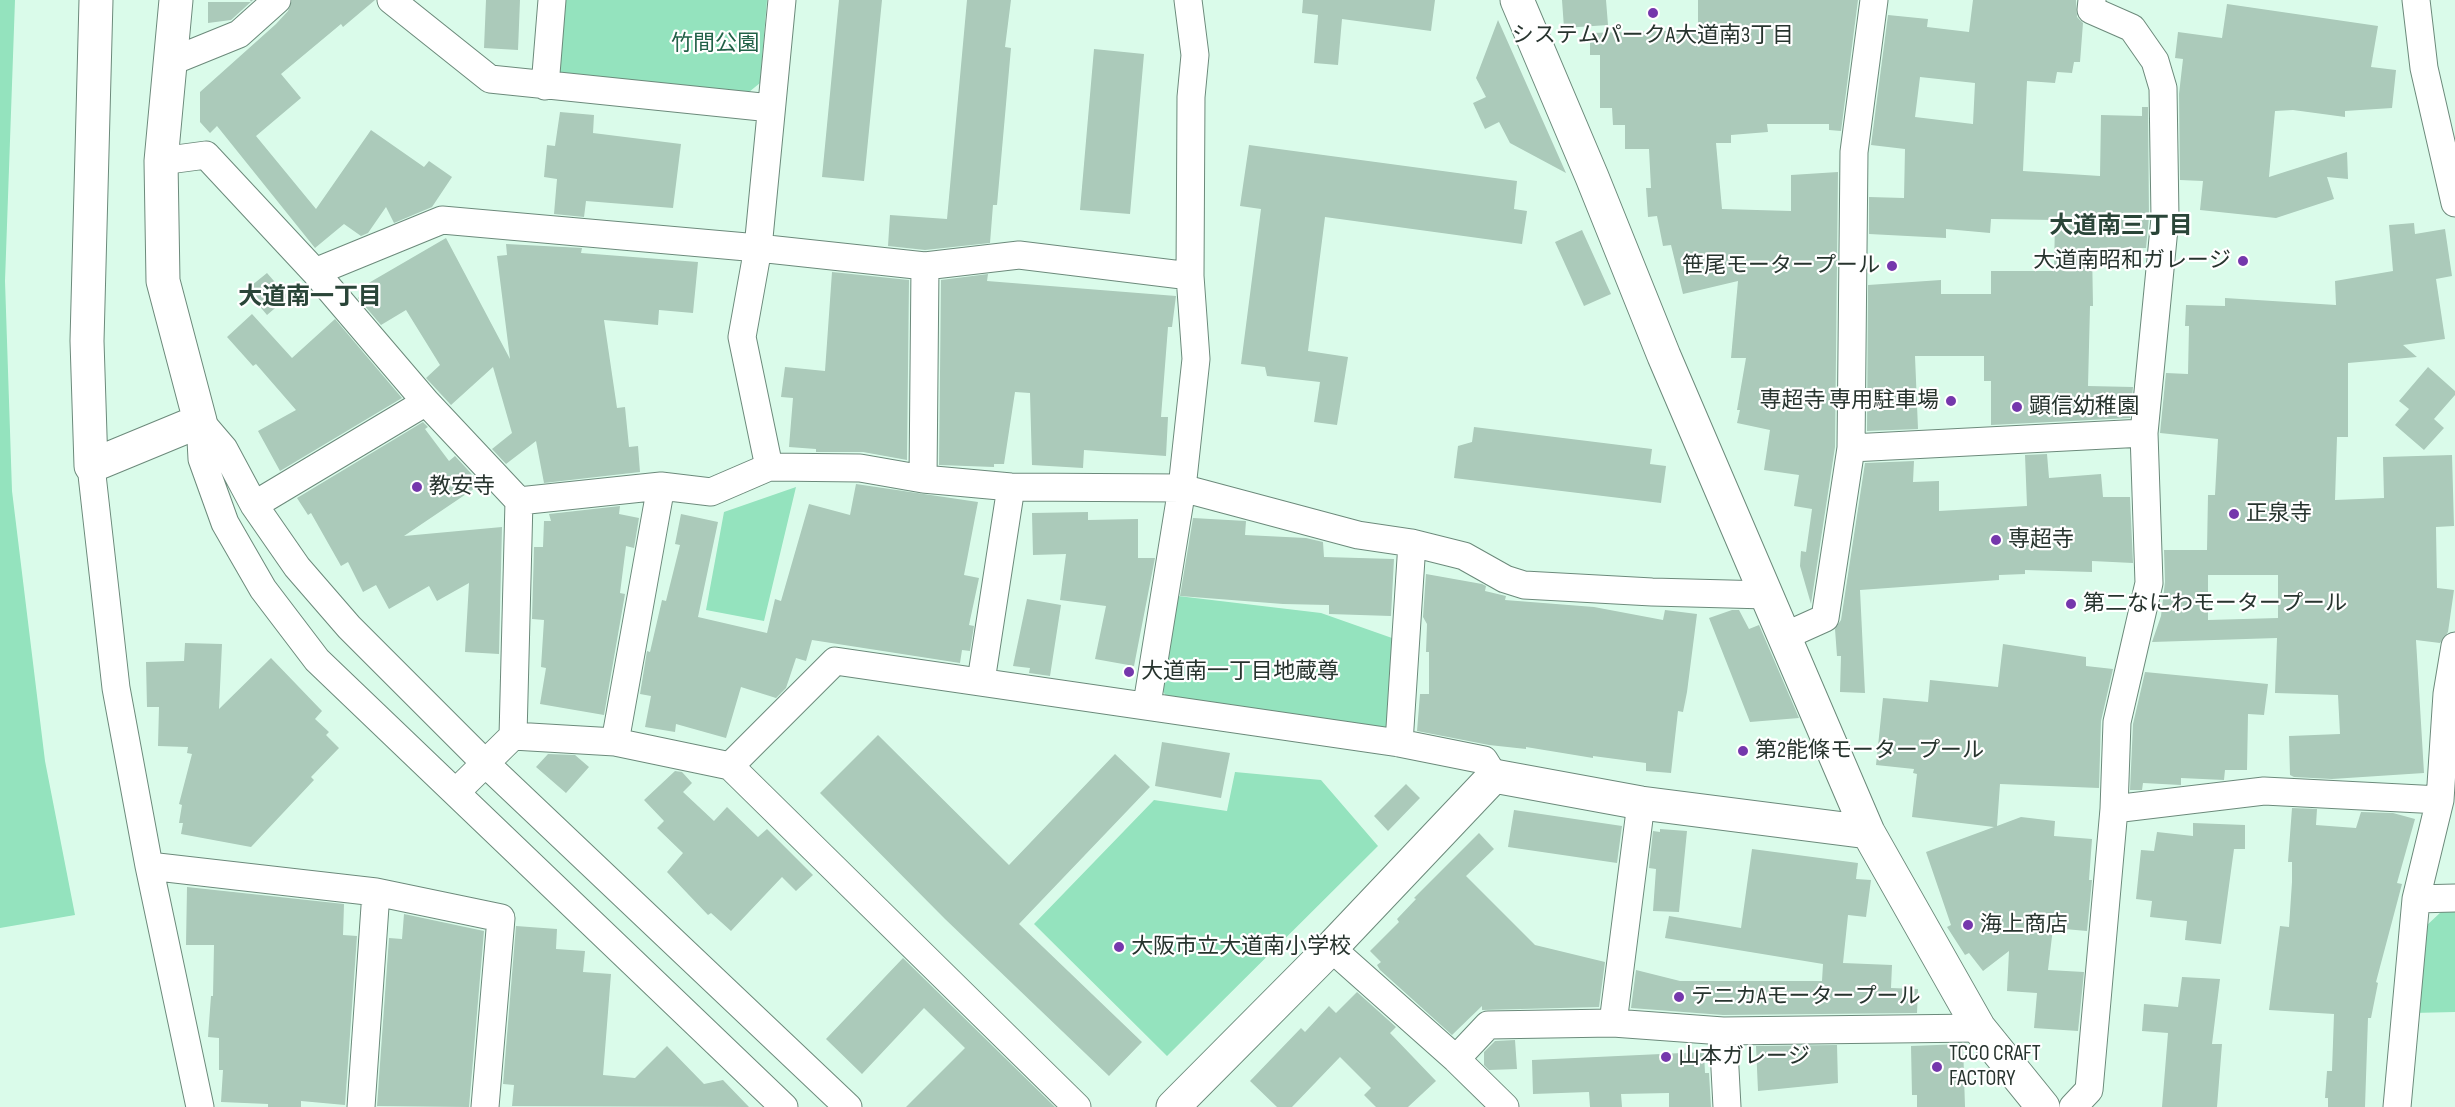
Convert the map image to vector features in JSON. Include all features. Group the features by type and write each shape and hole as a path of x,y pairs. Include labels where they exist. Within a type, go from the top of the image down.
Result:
{"street":[{"path":"96,0 87,341 91,466 116,688 149,866 200,1107"},
{"path":"176,0 161,161 163,281 200,421 202,459 225,523 263,589 317,660 456,792 768,1102"},
{"path":"170,62 239,34 277,0"},
{"path":"391,0 490,79 771,108"},
{"path":"545,86 552,0"},
{"path":"768,467 742,337 759,248 782,0"},
{"path":"1147,704 1182,488 1196,358 1190,276 1191,96 1195,54 1188,0"},
{"path":"1517,0 1868,832 1979,1028 2043,1107"},
{"path":"1785,636 1825,618 1851,448 1854,152 1874,0"},
{"path":"2073,1107 2089,1090 2114,809 2117,722 2149,584 2144,433 2165,218 2163,88 2155,61 2133,28 2091,10 2092,0"},
{"path":"2416,0 2424,68 2455,202"},
{"path":"161,161 206,155 315,272 426,402 519,501 513,736 456,792"},
{"path":"315,272 442,220 759,248 925,266 1019,255 1190,276"},
{"path":"923,479 925,266"},
{"path":"254,505 426,402"},
{"path":"91,466 200,421"},
{"path":"200,421 224,449 254,505 297,567 348,627 484,764 848,1107"},
{"path":"1851,448 2144,433"},
{"path":"519,501 661,486 711,492 768,467 860,468 923,479 1011,487 1182,488 1358,535 1412,543 1464,556 1505,579 1524,585 1767,595"},
{"path":"615,742 661,486"},
{"path":"981,681 1011,487"},
{"path":"1399,743 1412,543"},
{"path":"2397,1107 2416,899 2440,800 2450,717 2455,646"},
{"path":"730,766 835,661 1147,704 1399,743 1484,760 1494,776 1641,803 1868,832"},
{"path":"513,736 615,742 730,766 1077,1107"},
{"path":"1173,1107 1331,948 1494,776"},
{"path":"2114,809 2264,791 2440,800"},
{"path":"1613,1023 1641,803"},
{"path":"149,866 376,892 501,918 485,1107"},
{"path":"361,1107 376,892"},
{"path":"2416,899 2455,898"},
{"path":"1331,948 1456,1059 1504,1107"},
{"path":"1456,1059 1488,1025 1613,1023 1723,1031 1979,1028"},
{"path":"1723,1031 1727,1107"}],"green space":[{"path":"0,0 15,0 5,281 12,491 45,761 75,915 0,928"},
{"name":"竹間公園","path":"559,0 767,0 760,83 749,92 562,75 553,65"},
{"path":"796,487 764,621 706,610 724,512"},
{"path":"1178,596 1321,613 1392,638 1389,725 1381,733 1169,701 1161,688"},
{"path":"1235,772 1321,780 1378,846 1167,1056 1034,924 1154,800 1227,811"},
{"path":"2441,912 2455,912 2455,1012 2412,1013 2426,926"}],"building":[{"path":"292,0 375,0 343,27 341,24 281,74 301,98 256,136 316,209 371,130 424,167 429,161 452,177 432,207 394,223 386,207 368,233 361,236 344,224 315,248 217,126 210,133 200,122 200,92 276,24 288,11"},
{"path":"486,0 520,0 518,50 484,48"},
{"path":"839,0 882,0 864,181 822,177"},
{"path":"967,0 1011,0 1005,47 1011,48 997,205 993,205 990,243 925,250 888,246 890,215 947,219"},
{"path":"1303,0 1435,0 1431,31 1342,19 1338,65 1314,63 1318,15 1302,13"},
{"path":"1562,0 1606,0 1608,25 1564,28"},
{"path":"1698,0 1858,0 1841,131 1829,130 1829,124 1767,124 1768,132 1731,135 1731,143 1716,143 1722,209 1791,211 1791,175 1838,172 1835,447 1811,604 1800,566 1801,551 1806,552 1812,509 1794,506 1799,475 1764,470 1770,430 1737,423 1746,358 1731,358 1738,281 1683,294 1671,245 1663,246 1657,216 1648,217 1646,188 1651,188 1649,149 1625,149 1625,125 1613,125 1612,108 1600,108 1600,55 1590,55 1590,33 1698,30"},
{"path":"1973,0 2076,0 2077,17 2083,23 2080,62 2074,62 2072,73 2057,72 2055,83 2027,81 2023,171 2100,176 2101,115 2142,116 2142,107 2148,107 2149,217 2146,248 2092,249 2093,306 2090,306 2088,386 2133,387 2130,418 1991,425 1991,381 1984,381 1984,356 1915,356 1918,429 1867,431 1868,285 1941,280 1941,294 1991,294 1991,271 2054,271 2055,220 1991,219 1990,233 1946,229 1946,238 1869,234 1869,197 1904,198 1905,149 1871,145 1888,15 1928,19 1927,27 1969,32","holes":["1920,77 1975,83 1973,124 1915,117"]},
{"path":"208,2 251,2 231,20 208,23"},
{"path":"2227,4 2378,26 2371,67 2396,70 2392,108 2345,111 2345,117 2293,110 2275,111 2269,177 2347,152 2348,179 2327,177 2334,199 2276,218 2200,210 2203,181 2180,180 2179,94 2183,59 2175,58 2178,32 2222,38"},
{"path":"1498,20 1566,173 1510,143 1499,122 1485,129 1473,103 1486,97 1476,78"},
{"path":"1094,49 1144,54 1130,214 1080,210"},
{"path":"560,112 594,115 593,133 681,144 673,208 586,201 584,217 554,214 557,179 544,177 547,145 555,146"},
{"path":"1249,145 1517,181 1514,209 1527,211 1522,244 1325,217 1308,351 1348,357 1337,425 1314,422 1320,382 1267,376 1265,367 1241,364 1261,209 1240,206"},
{"path":"2414,223 2415,234 2445,229 2452,276 2436,279 2445,339 2403,345 2417,357 2348,363 2348,437 2337,437 2335,500 2384,498 2383,457 2452,455 2454,526 2436,527 2437,588 2454,590 2448,632 2440,643 2416,640 2424,773 2332,779 2294,777 2290,775 2289,736 2340,734 2338,695 2275,693 2277,638 2152,642 2161,616 2165,582 2164,550 2207,550 2208,495 2215,495 2218,439 2160,433 2166,373 2188,374 2189,326 2185,326 2186,305 2225,306 2225,298 2336,305 2335,281 2393,271 2389,225","holes":["2208,575 2278,575 2278,618 2208,620"]},
{"path":"1582,230 1611,294 1584,306 1555,242"},
{"path":"446,238 510,359 497,256 507,255 506,244 582,248 581,253 698,262 693,313 659,310 658,325 604,320 617,408 625,407 629,447 638,446 640,472 544,483 536,441 506,464 492,449 512,433 493,367 451,405 426,378 440,365 406,310 381,325 358,298 363,293 360,288"},
{"path":"832,272 909,280 907,460 863,452 816,452 816,449 789,447 793,398 781,397 785,367 825,371"},
{"path":"267,273 288,297 267,315 246,290"},
{"path":"988,274 987,281 1176,296 1172,327 1168,327 1161,417 1168,417 1166,456 1084,450 1083,468 1032,465 1030,393 1015,392 1004,464 994,464 994,467 939,465 941,280"},
{"path":"252,314 292,358 335,319 402,398 280,471 258,431 296,410 256,364 253,366 227,337"},
{"path":"2428,367 2455,391 2455,395 2434,419 2444,428 2424,450 2395,425 2409,409 2399,401"},
{"path":"423,422 428,427 425,429 449,461 455,456 481,484 404,536 502,527 499,654 465,652 469,583 437,601 429,586 389,609 376,585 363,592 348,562 341,566 311,513 308,515 297,498"},
{"path":"1474,427 1652,449 1650,464 1666,466 1661,503 1454,478 1458,446 1472,442"},
{"path":"2047,454 2049,478 2101,474 2103,497 2130,497 2133,563 2092,561 2092,572 2025,570 2025,574 1999,575 1999,580 1860,590 1865,693 1840,692 1841,656 1837,656 1835,629 1841,620 1865,463 1914,461 1913,482 1939,481 1939,511 2027,506 2025,455"},
{"path":"856,484 978,502 964,575 979,578 969,625 974,626 970,651 962,650 960,663 812,640 806,661 796,658 786,688 776,698 741,687 726,738 676,724 675,732 645,727 651,696 640,694 647,651 650,652 662,600 666,601 680,545 675,544 681,514 718,522 698,617 767,633 775,599 781,601 809,504 850,515"},
{"path":"620,506 619,514 639,518 634,548 626,546 620,593 625,594 604,715 540,704 546,668 541,667 544,620 532,619 534,547 543,547 544,521 551,521 549,514"},
{"path":"1088,512 1088,520 1138,519 1138,558 1155,558 1134,666 1095,659 1106,606 1060,600 1066,554 1033,555 1032,513"},
{"path":"1193,518 1246,521 1245,535 1306,538 1323,542 1324,557 1394,559 1391,616 1329,614 1329,605 1180,596"},
{"path":"1426,574 1482,584 1486,586 1485,591 1506,596 1505,600 1594,607 1663,620 1665,610 1697,614 1687,692 1683,712 1678,711 1671,773 1646,771 1646,763 1593,756 1593,758 1526,747 1526,749 1489,745 1417,731 1420,694 1429,694 1427,624 1423,617"},
{"path":"1027,599 1061,605 1050,676 1029,673 1030,668 1013,666"},
{"path":"1732,610 1739,610 1749,629 1759,625 1799,718 1750,722 1709,618"},
{"path":"185,643 222,644 219,709 271,658 322,711 315,719 329,732 326,735 339,748 311,777 314,780 251,847 181,834 183,823 179,823 182,805 179,804 192,754 187,753 188,747 158,746 159,707 147,707 146,662 184,661"},
{"path":"2003,644 2086,657 2086,666 2113,669 2101,721 2099,788 2000,784 1997,826 2021,817 2055,821 2054,836 2092,839 2089,880 2092,880 2087,931 2053,928 2048,970 2084,972 2078,1031 2034,1028 2037,993 2007,991 2009,951 1983,971 1969,953 1965,955 1947,927 1951,925 1926,852 1994,827 1912,817 1917,774 1913,773 1914,769 1876,765 1883,698 1928,702 1930,680 1998,687"},
{"path":"2145,672 2268,684 2264,715 2248,714 2247,770 2225,770 2224,780 2181,778 2181,785 2143,783 2142,790 2130,790 2133,724"},
{"path":"878,735 1009,865 1115,754 1150,787 1019,924 1142,1042 1109,1076 945,919 820,793"},
{"path":"1162,742 1230,753 1221,798 1155,786"},
{"path":"548,754 575,755 589,767 566,793 536,767"},
{"path":"675,771 682,772 692,783 683,792 714,821 727,807 758,837 767,829 813,875 796,891 782,877 731,931 711,913 708,915 667,872 683,853 657,828 664,821 644,800"},
{"path":"1406,784 1420,798 1388,831 1374,816"},
{"path":"2292,808 2317,809 2316,825 2356,828 2361,812 2393,813 2415,819 2397,883 2402,884 2376,982 2378,983 2371,1018 2368,1018 2365,1107 2328,1107 2328,1098 2325,1098 2327,1071 2332,1071 2334,1014 2269,1010 2280,926 2289,927 2292,862 2288,862"},
{"path":"1514,810 1622,826 1617,863 1508,847"},
{"path":"2193,823 2245,825 2245,849 2234,849 2221,944 2185,940 2187,921 2150,917 2152,901 2136,899 2141,850 2154,851 2157,832 2193,836"},
{"path":"1660,829 1687,831 1679,912 1653,911 1656,869 1649,868 1653,831 1660,832"},
{"path":"1479,833 1494,849 1466,876 1535,945 1605,962 1599,1007 1482,1010 1482,1006 1452,1035 1380,970 1377,965 1381,962 1370,951 1399,922 1397,919 1416,899 1414,898"},
{"path":"1752,849 1858,863 1856,879 1871,880 1866,917 1848,915 1843,963 1892,965 1891,988 1918,989 1917,1013 1723,1015 1631,1008 1636,970 1680,981 1822,981 1823,964 1665,938 1669,916 1741,928"},
{"path":"187,887 344,904 343,935 357,936 345,1105 301,1101 301,1107 268,1107 268,1104 221,1102 223,1070 219,1070 219,1038 208,1037 211,996 213,996 214,945 186,945"},
{"path":"404,914 484,931 469,1107 377,1106 389,938 402,939"},
{"path":"516,926 557,929 556,949 585,951 583,972 611,974 603,1075 635,1078 667,1046 704,1084 723,1080 749,1107 512,1106 514,1085 503,1084"},
{"path":"903,958 1055,1107 906,1107 965,1048 924,1008 862,1074 826,1039"},
{"path":"2182,977 2220,979 2212,1044 2222,1044 2217,1107 2162,1107 2168,1033 2142,1031 2144,1004 2178,1007"},
{"path":"1357,992 1396,1027 1390,1033 1436,1081 1408,1107 1376,1107 1364,1095 1371,1088 1340,1057 1292,1107 1277,1107 1250,1081 1301,1028 1305,1032 1329,1006 1336,1013"},
{"path":"1515,1040 1517,1069 1489,1070 1484,1065 1484,1052 1495,1041"},
{"path":"1963,1044 1965,1107 1917,1107 1917,1095 1912,1095 1911,1046"},
{"path":"1837,1045 1838,1083 1758,1091 1756,1046"},
{"path":"1704,1052 1705,1073 1709,1073 1711,1107 1669,1107 1669,1093 1621,1094 1622,1107 1590,1107 1589,1092 1533,1094 1532,1060"}],"place":[{"name":"システムパークA大道南3丁目","path":"1653,13"},
{"name":"大道南昭和ガレージ","path":"2243,261"},
{"name":"笹尾モータープール","path":"1892,266"},
{"name":"専超寺 専用駐車場","path":"1951,401"},
{"name":"顕信幼稚園","path":"2017,407"},
{"name":"教安寺","path":"417,487"},
{"name":"正泉寺","path":"2234,514"},
{"name":"専超寺","path":"1996,540"},
{"name":"第二なにわモータープール","path":"2071,604"},
{"name":"大道南一丁目地蔵尊","path":"1129,672"},
{"name":"第2能條モータープール","path":"1743,751"},
{"name":"海上商店","path":"1968,925"},
{"name":"大阪市立大道南小学校","path":"1119,947"},
{"name":"テニカAモータープール","path":"1679,997"},
{"name":"山本ガレージ","path":"1666,1057"},
{"name":"TCCO CRAFT FACTORY","path":"1937,1067"}],"district":[{"name":"大道南三丁目","path":"2121,227"},
{"name":"大道南一丁目","path":"310,298"}]}
